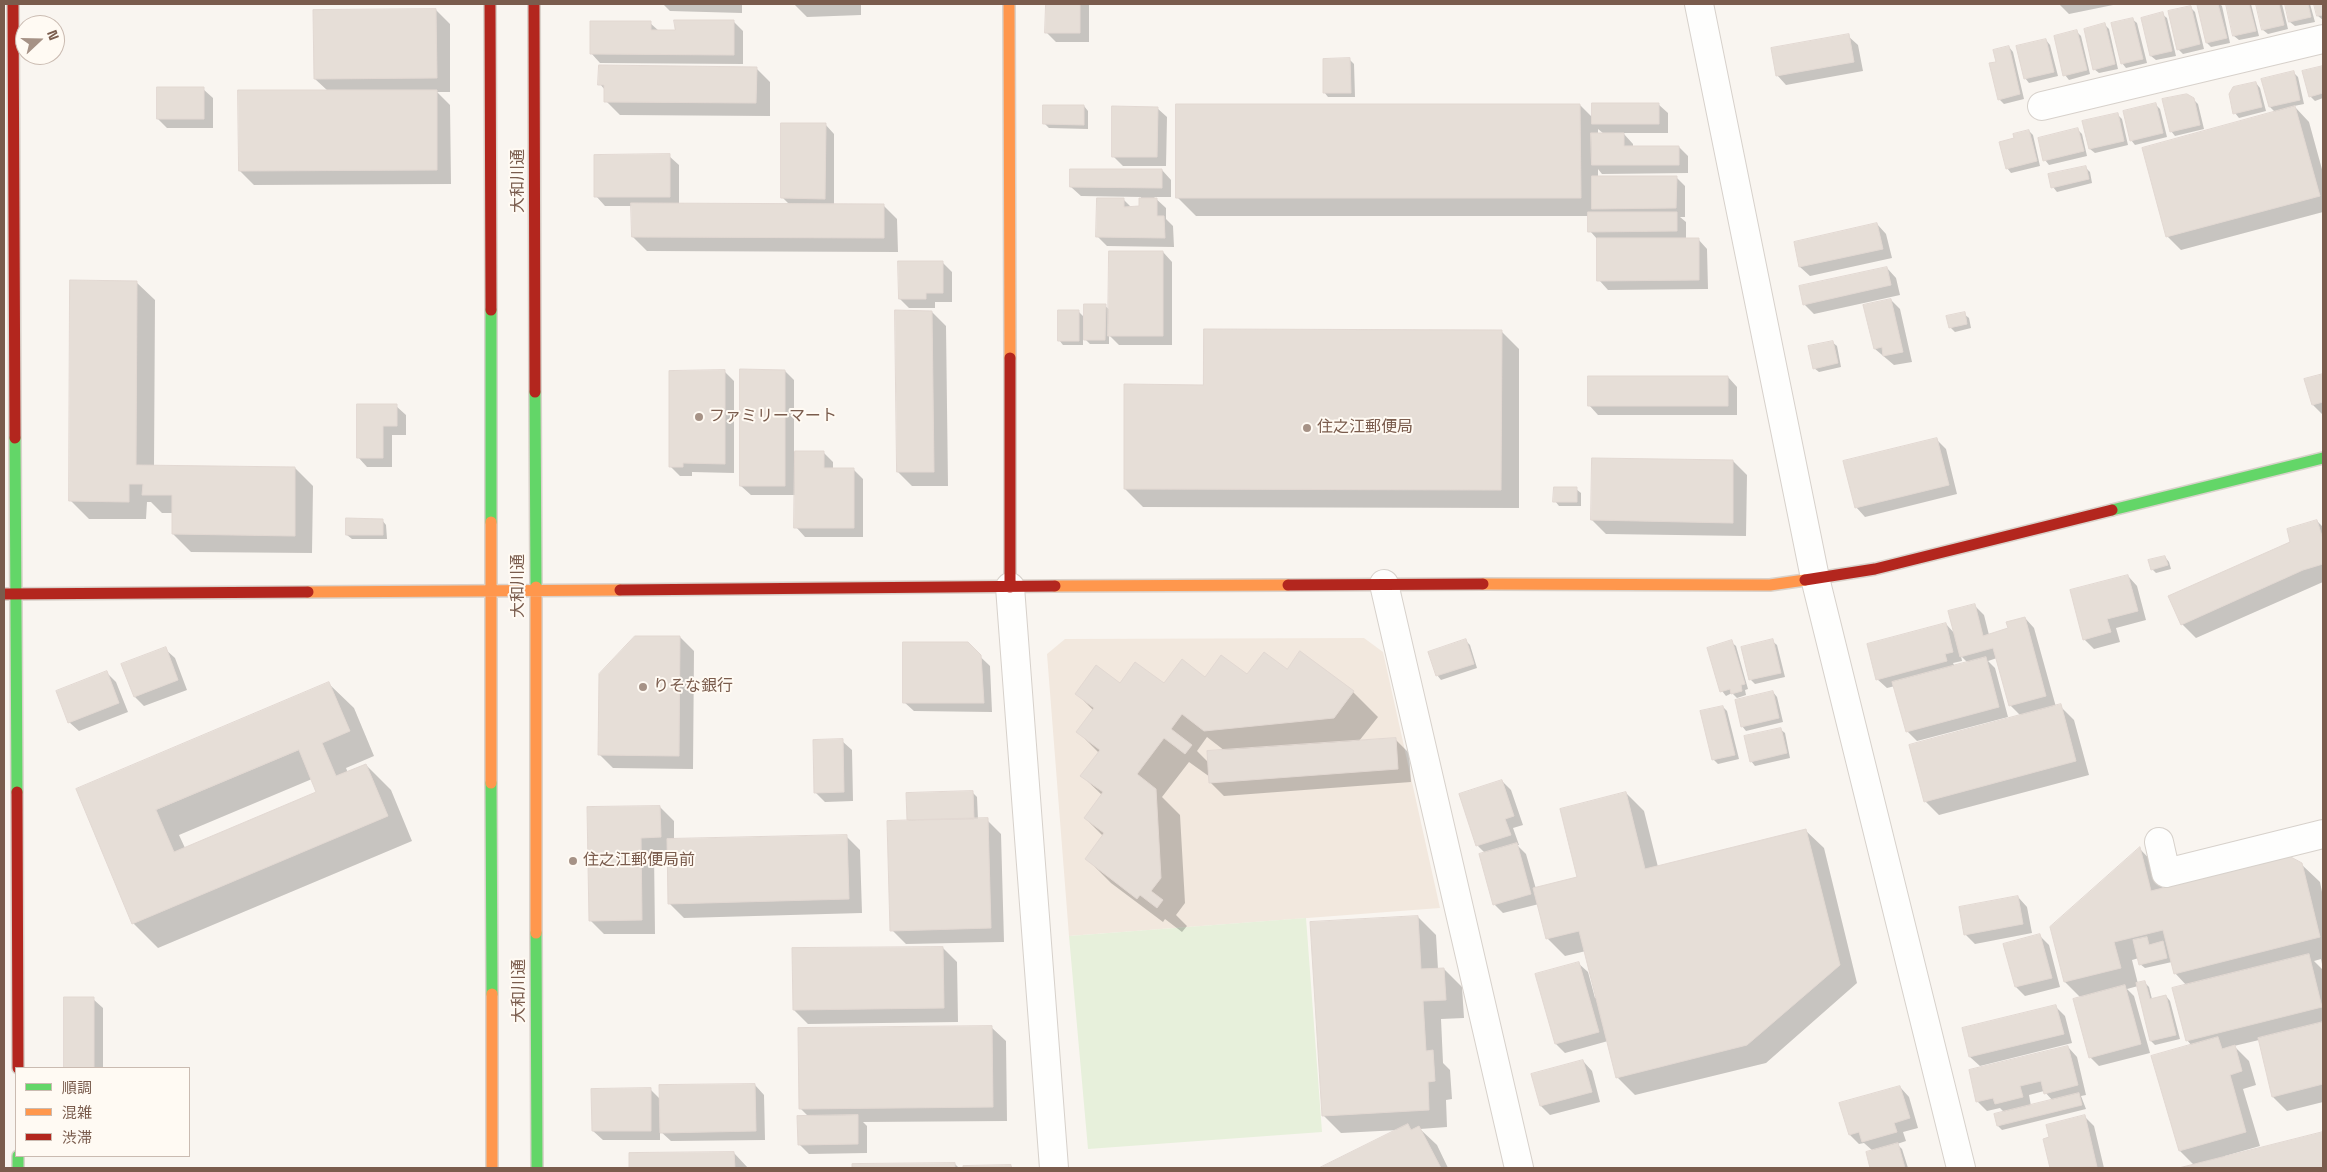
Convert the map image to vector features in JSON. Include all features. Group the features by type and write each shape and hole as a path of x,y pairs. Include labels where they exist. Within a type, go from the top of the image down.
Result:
{"street":[{"path":"13,4 10,594 13,1067"},
{"name":"大和川通","path":"490,4 492,1168"},
{"name":"大和川通","path":"534,4 537,1168"},
{"path":"1009,4 1010,587 1054,1168"},
{"path":"1699,4 1815,578 1961,1168"},
{"path":"2042,106 2323,39"},
{"path":"10,594 1384,584 1770,585 1875,569 2323,458"},
{"path":"1384,584 1518,1168"},
{"path":"2159,842 2166,873 2323,834"}],"shaded area":[{"path":"1364,638 1383,652 1440,908 1069,936 1047,654 1065,639"}],"green space":[{"path":"1306,918 1322,1132 1088,1149 1069,936"}],"building":[{"path":"1046,4 1080,4 1080,33 1045,33"},
{"path":"2218,4 2227,38 2206,43 2197,5"},
{"path":"2226,4 2249,4 2256,31 2233,36"},
{"path":"2256,4 2279,4 2284,25 2262,30"},
{"path":"2285,4 2308,4 2311,17 2289,22"},
{"path":"2314,4 2323,4 2323,15 2317,16"},
{"path":"2191,6 2200,44 2177,50 2168,11"},
{"path":"436,9 437,78 314,79 313,10"},
{"path":"2163,12 2172,51 2150,56 2141,18"},
{"path":"2133,18 2143,59 2121,64 2111,23"},
{"path":"674,20 734,20 734,55 590,54 590,21 651,21 651,30 675,30"},
{"path":"2105,23 2115,64 2093,70 2084,29"},
{"path":"2077,30 2087,70 2063,76 2054,36"},
{"path":"1849,34 1854,62 1776,76 1771,48"},
{"path":"2046,39 2054,72 2024,79 2016,46"},
{"path":"2009,46 2020,94 1998,100 1989,63 1996,62 1993,50"},
{"path":"1350,58 1351,93 1323,93 1323,59"},
{"path":"599,65 757,67 756,103 604,102 604,85 598,85"},
{"path":"2323,66 2323,93 2309,97 2302,71"},
{"path":"2294,71 2300,100 2269,107 2261,79"},
{"path":"2256,82 2262,107 2233,114 2229,94 2233,87"},
{"path":"157,87 204,87 204,119 157,119"},
{"path":"238,90 437,90 437,170 239,171"},
{"path":"2187,94 2194,98 2200,125 2170,132 2162,99"},
{"path":"1592,103 1659,103 1659,124 1592,124"},
{"path":"2156,103 2163,133 2130,141 2123,111"},
{"path":"1176,104 1580,104 1581,198 1176,198"},
{"path":"1043,105 1084,105 1084,125 1043,124"},
{"path":"1112,106 1158,107 1157,157 1112,157"},
{"path":"2295,106 2320,196 2166,237 2142,148"},
{"path":"2118,113 2124,141 2089,149 2082,121"},
{"path":"781,123 826,123 825,199 781,198"},
{"path":"2078,128 2084,151 2043,161 2038,138"},
{"path":"2029,130 2037,161 2006,169 1999,142 2014,138 2013,134"},
{"path":"1591,133 1624,133 1624,146 1679,146 1679,165 1592,165"},
{"path":"670,154 670,197 594,197 594,155"},
{"path":"2086,166 2089,179 2051,188 2048,174"},
{"path":"1070,169 1162,169 1162,188 1070,187"},
{"path":"1592,176 1677,176 1676,208 1592,209"},
{"path":"1097,198 1124,198 1124,207 1139,206 1139,198 1157,198 1157,216 1164,216 1165,238 1096,237"},
{"path":"631,203 884,204 884,238 632,237"},
{"path":"1588,212 1677,212 1677,231 1588,232"},
{"path":"1877,223 1883,249 1799,267 1794,242"},
{"path":"1597,238 1699,238 1699,280 1597,281"},
{"path":"1109,251 1163,251 1163,336 1108,336"},
{"path":"898,261 943,261 943,293 926,293 926,299 899,299"},
{"path":"1887,267 1891,285 1803,305 1799,286"},
{"path":"70,280 137,281 136,465 295,467 295,536 172,534 172,495 142,495 143,484 129,484 129,502 69,501"},
{"path":"1891,299 1903,352 1883,356 1882,347 1874,349 1863,305"},
{"path":"1084,304 1106,304 1105,340 1084,340"},
{"path":"895,310 932,311 934,472 897,472"},
{"path":"1058,310 1079,310 1079,341 1058,341"},
{"path":"1965,312 1967,324 1949,328 1946,316"},
{"path":"1204,329 1502,330 1501,490 1124,489 1124,384 1203,385"},
{"path":"1833,341 1838,363 1813,369 1808,346"},
{"path":"740,369 785,370 785,486 740,486"},
{"path":"725,370 725,464 683,463 683,467 669,467 669,371"},
{"path":"2323,374 2323,402 2312,405 2304,379"},
{"path":"1588,376 1728,376 1728,406 1588,406"},
{"path":"357,404 397,404 397,426 383,426 383,458 357,458"},
{"path":"1937,438 1949,485 1855,508 1843,461"},
{"path":"795,451 824,451 824,468 854,468 854,528 794,528"},
{"path":"1592,458 1733,460 1733,523 1591,520"},
{"path":"1554,487 1577,487 1577,502 1553,502"},
{"path":"346,518 383,519 383,535 346,535"},
{"path":"2317,520 2323,539 2323,564 2303,570 2181,625 2168,596 2290,542 2287,529"},
{"path":"2165,556 2168,565 2151,570 2148,560"},
{"path":"2128,575 2138,611 2107,619 2111,632 2083,640 2070,590"},
{"path":"1975,604 1983,636 2008,628 2006,622 2025,617 2046,696 2009,706 1993,648 1960,657 1948,611"},
{"path":"1946,623 1953,652 1945,654 1947,661 1876,680 1867,644"},
{"path":"635,636 680,636 679,756 598,755 599,674"},
{"path":"1466,639 1474,664 1436,676 1428,652"},
{"path":"1773,639 1781,673 1749,680 1741,647"},
{"path":"1732,640 1745,684 1741,685 1742,691 1731,694 1730,689 1720,692 1707,648"},
{"path":"903,642 968,642 981,655 984,703 903,703"},
{"path":"166,647 178,680 134,697 121,664"},
{"path":"1300,651 1354,691 1334,718 1204,731 1182,714 1171,729 1192,745 1185,754 1164,738 1137,774 1156,789 1161,878 1151,891 1163,900 1157,908 1140,895 1137,899 1085,859 1104,833 1084,818 1103,792 1080,776 1100,750 1076,732 1094,708 1075,694 1096,665 1120,683 1135,662 1164,683 1182,659 1205,677 1221,655 1247,674 1264,652 1287,669"},
{"path":"1986,657 1999,707 1906,732 1892,682"},
{"path":"107,671 119,703 68,723 56,691"},
{"path":"329,682 350,731 322,743 336,776 366,764 388,816 132,924 76,789","holes":["299,750 316,792 174,852 156,810"]},
{"path":"1773,691 1779,718 1741,727 1735,700"},
{"path":"2061,704 2076,761 1924,802 1909,745"},
{"path":"1723,706 1735,755 1712,760 1700,711"},
{"path":"1781,728 1787,753 1750,762 1744,736"},
{"path":"1396,738 1398,769 1209,783 1207,751"},
{"path":"843,739 844,792 814,793 813,740"},
{"path":"1502,780 1514,816 1505,819 1511,835 1476,846 1459,794"},
{"path":"973,791 974,819 907,820 906,793"},
{"path":"1626,792 1645,869 1806,829 1840,965 1747,1045 1616,1078 1579,931 1546,939 1533,888 1577,877 1560,809"},
{"path":"660,806 661,837 641,838 642,920 589,921 587,807"},
{"path":"988,818 991,928 890,931 887,821"},
{"path":"847,835 849,899 668,904 667,839"},
{"path":"1517,843 1531,894 1493,905 1479,854"},
{"path":"2140,847 2151,891 2289,856 2302,863 2320,937 2174,974 2163,930 2114,942 2121,968 2064,982 2050,927"},
{"path":"2018,896 2023,924 1964,935 1959,907"},
{"path":"1418,916 1421,969 1444,968 1446,1000 1423,1001 1426,1051 1433,1050 1435,1081 1428,1082 1429,1110 1322,1116 1310,922"},
{"path":"2040,934 2052,978 2015,987 2003,944"},
{"path":"2147,937 2149,945 2163,941 2167,958 2139,965 2133,940"},
{"path":"943,947 944,1008 793,1010 792,948"},
{"path":"2309,954 2322,1007 2186,1041 2172,988"},
{"path":"1579,962 1599,1032 1555,1044 1535,974"},
{"path":"2145,981 2150,999 2166,995 2176,1035 2150,1041 2136,983"},
{"path":"2125,985 2141,1044 2089,1058 2073,999"},
{"path":"64,997 94,997 94,1067 64,1067"},
{"path":"2056,1005 2064,1034 1969,1057 1962,1028"},
{"path":"2323,1022 2323,1084 2272,1097 2258,1038"},
{"path":"992,1026 993,1107 799,1109 798,1028"},
{"path":"2218,1037 2222,1049 2235,1045 2242,1071 2230,1075 2246,1132 2179,1151 2151,1056"},
{"path":"2068,1046 2078,1085 2044,1094 2041,1081 2020,1086 2023,1097 1995,1104 1993,1098 1976,1102 1969,1070"},
{"path":"1583,1060 1592,1092 1540,1106 1531,1074"},
{"path":"755,1084 756,1131 660,1133 659,1085"},
{"path":"1900,1086 1910,1118 1894,1123 1897,1132 1862,1142 1859,1132 1849,1135 1839,1103"},
{"path":"651,1088 651,1131 592,1131 591,1089"},
{"path":"2079,1093 2082,1105 1997,1126 1994,1114"},
{"path":"858,1115 858,1144 798,1145 797,1116"},
{"path":"2085,1115 2097,1167 2050,1168 2043,1139 2049,1137 2046,1125"},
{"path":"1408,1124 1411,1130 1419,1126 1441,1168 1319,1168"},
{"path":"2323,1132 2323,1168 2179,1168"},
{"path":"1898,1143 1905,1168 1870,1168 1866,1152"},
{"path":"734,1152 735,1168 629,1168 629,1153"},
{"path":"955,1163 955,1168 852,1168 852,1164"},
{"path":"1011,1165 1011,1168 963,1168 963,1166"}],"traffic: fast":[{"path":"491,310 491,522"},
{"path":"535,392 536,587"},
{"path":"15,438 17,792"},
{"path":"2112,510 2323,458"},
{"path":"491,783 492,994"},
{"path":"536,933 537,1168"},
{"path":"18,1157 18,1168"}],"traffic: slow":[{"path":"1009,4 1010,358"},
{"path":"491,522 491,783"},
{"path":"1483,584 1770,585 1805,580"},
{"path":"1055,586 1288,585"},
{"path":"536,587 536,933"},
{"path":"308,592 620,590"},
{"path":"492,994 492,1168"}],"traffic: jam":[{"path":"13,4 15,438"},
{"path":"490,4 491,310"},
{"path":"534,4 535,392"},
{"path":"1010,358 1010,587"},
{"path":"1805,580 1875,569 2112,510"},
{"path":"1288,585 1483,584"},
{"path":"620,590 1055,586"},
{"path":"4,594 308,592"},
{"path":"17,792 18,1067"}],"place":[{"name":"ファミリーマート","path":"699,417"},
{"name":"住之江郵便局","path":"1307,428"},
{"name":"りそな銀行","path":"643,687"},
{"name":"住之江郵便局前","path":"573,861"}]}
